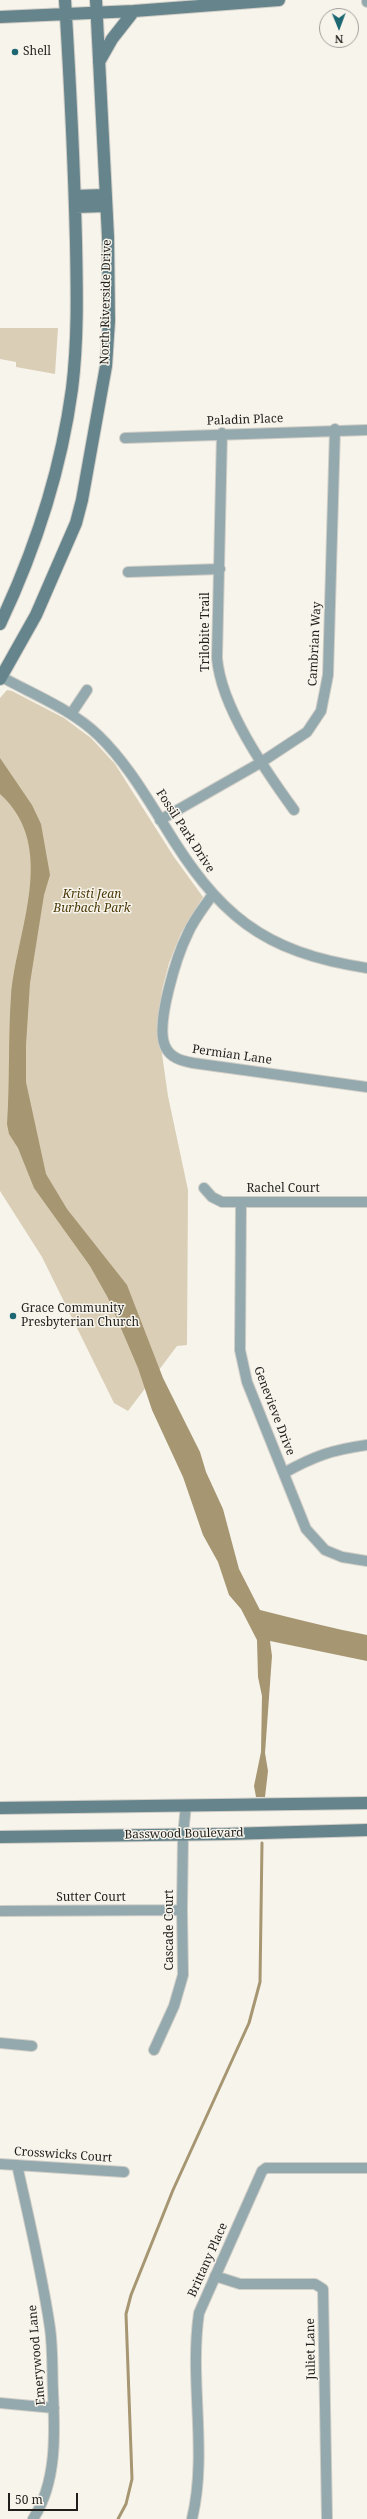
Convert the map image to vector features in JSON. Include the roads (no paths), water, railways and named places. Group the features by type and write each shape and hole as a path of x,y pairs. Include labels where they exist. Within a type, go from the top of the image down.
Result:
{"main road":[{"path":"0,624 44,512 57,470 65,427 75,347 75,201 65,0"},
{"name":"North Riverside Drive","path":"0,677 36,614 76,523 82,500 106,366 108,314 105,200 96,0"},
{"path":"0,17 134,11 279,0"},
{"path":"99,63 112,38 134,11"},
{"path":"75,201 105,200"},
{"path":"0,1808 367,1803"},
{"name":"Basswood Boulevard","path":"0,1836 183,1835 367,1830"}],"street":[{"name":"Paladin Place","path":"125,438 335,429 367,430"},
{"name":"Cambrian Way","path":"160,820 260,763 307,732 315,722 325,696 335,429"},
{"name":"Trilobite Trail","path":"222,433 218,676 260,763 294,810"},
{"path":"128,572 220,569"},
{"name":"Fossil Park Drive","path":"0,677 71,714 98,734 120,759 196,876 245,924 286,947 326,960 367,968"},
{"path":"71,714 87,690"},
{"name":"Permian Lane","path":"213,894 188,932 174,971 166,1006 164,1028 164,1041 170,1053 176,1058 193,1063 367,1088"},
{"name":"Rachel Court","path":"204,1188 216,1200 240,1202 367,1202"},
{"name":"Genevieve Drive","path":"240,1202 240,1350 247,1382 306,1529 326,1550 342,1557 367,1562"},
{"path":"284,1473 312,1457 334,1450 367,1445"},
{"name":"Cascade Court","path":"154,2050 174,2006 183,1975 183,1835 186,1805"},
{"name":"Sutter Court","path":"0,1911 182,1910"},
{"path":"0,2043 32,2046"},
{"name":"Crosswicks Court","path":"0,2164 124,2172"},
{"name":"Emerywood Lane","path":"17,2165 40,2268 50,2330 54,2408 53,2456 39,2511 33,2519"},
{"name":"Brittany Place","path":"192,2519 198,2479 198,2325 203,2300 264,2169 367,2168"},
{"name":"Juliet Lane","path":"215,2276 240,2284 315,2284 323,2289 327,2519"},
{"path":"0,2403 54,2408"}],"waterway":[{"path":"118,2519 126,2504 132,2479 126,2314 131,2295 173,2190 249,2023 260,1982 262,1843"}],"place":[{"name":"Shell","path":"15,52"},
{"name":"Grace Community Presbyterian Church","path":"13,1316"}],"park label":[{"name":"Kristi Jean Burbach Park","path":"92,902"}]}
